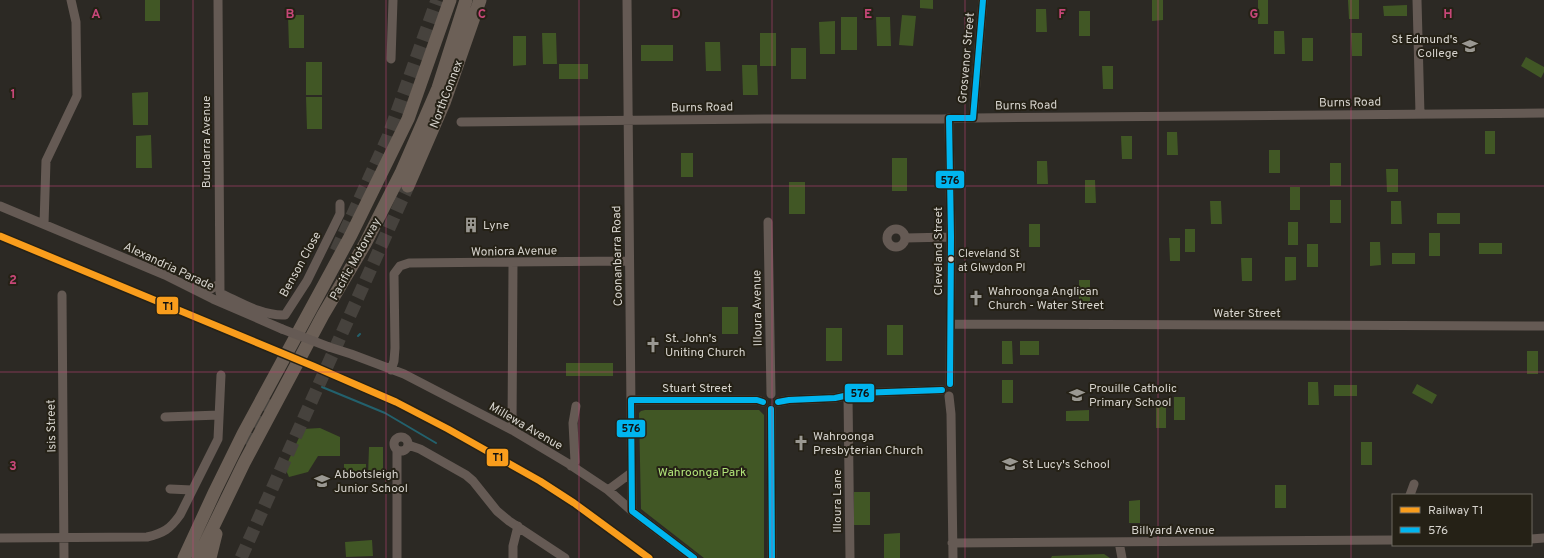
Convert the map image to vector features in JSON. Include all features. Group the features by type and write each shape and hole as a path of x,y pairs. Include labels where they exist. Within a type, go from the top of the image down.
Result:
{"highway":[{"name":"Pacific Motorway","path":"243,434 351,235 408,119 450,0"},
{"name":"Pacific Motorway","path":"222,509 251,449 323,315 365,244 401,173 438,88 466,0"},
{"name":"NorthConnex","path":"408,186 444,103 480,0"},
{"path":"175,558 214,481 243,434"},
{"path":"184,558 243,434"},
{"path":"198,558 222,509"},
{"path":"210,558 222,509"}],"street":[{"path":"44,224 46,161 77,96 76,22 70,0"},
{"name":"Bundarra Avenue","path":"218,0 219,289"},
{"path":"391,59 393,0"},
{"name":"Coonanbarra Road","path":"627,0 632,511"},
{"name":"Grosvenor Street","path":"973,118 983,0"},
{"path":"1416,0 1420,114"},
{"name":"Burns Road","path":"461,122 1544,113"},
{"name":"Cleveland Street","path":"946,393 952,395 954,390 950,384 951,237 949,118"},
{"name":"Benson Close","path":"219,289 265,313 285,316 307,281 340,214 340,204"},
{"name":"Alexandria Parade","path":"0,206 165,275 213,299 282,329 329,347"},
{"name":"Illoura Avenue","path":"768,222 771,394"},
{"path":"906,238 951,237"},
{"name":"Woniora Avenue","path":"391,370 394,361 395,348 394,274 400,266 409,264 629,261"},
{"path":"512,430 513,263"},
{"path":"187,286 219,289"},
{"name":"Isis Street","path":"62,295 64,558"},
{"name":"Water Street","path":"951,324 1544,326"},
{"name":"Millewa Avenue","path":"329,347 404,374 512,430 608,490 632,511 694,558"},
{"path":"0,538 147,537 161,534 172,526 180,515 218,439 221,375"},
{"path":"772,558 774,405 775,396 771,394 766,396 763,402 765,406 774,405 789,400 835,398 858,393 946,393 951,414 953,558"},
{"name":"Illoura Lane","path":"848,396 850,558"},
{"name":"Stuart Street","path":"631,400 756,400 763,402"},
{"path":"571,466 575,462 573,423 576,406"},
{"path":"165,417 219,415"},
{"path":"397,558 397,450 394,444 395,439 400,436 407,439 408,445 435,457 466,475 473,481 497,511 509,521 565,558"},
{"path":"608,490 631,473"},
{"path":"1410,494 1414,484"},
{"path":"170,489 192,490"},
{"path":"513,558 513,546 518,526"},
{"path":"1532,539 1544,538"},
{"name":"Billyard Avenue","path":"952,543 1392,540"},
{"path":"1119,542 1122,558"}],"green space":[{"path":"145,0 160,0 160,21 145,21"},
{"path":"920,0 933,0 933,9 920,8"},
{"path":"1152,0 1163,0 1163,20 1152,21"},
{"path":"1258,0 1268,0 1268,24 1258,24"},
{"path":"1348,0 1359,0 1359,19 1349,19"},
{"path":"1407,5 1407,16 1384,16 1383,6"},
{"path":"1036,9 1046,9 1047,32 1036,32"},
{"path":"1079,11 1090,11 1090,36 1079,36"},
{"path":"288,15 304,15 304,48 289,48"},
{"path":"902,15 916,16 913,46 899,45"},
{"path":"841,17 857,17 857,50 841,50"},
{"path":"876,17 890,17 891,46 877,46"},
{"path":"835,21 835,54 820,54 819,22"},
{"path":"1274,31 1284,31 1285,54 1274,54"},
{"path":"542,33 556,33 557,64 543,64"},
{"path":"760,33 776,33 776,66 760,66"},
{"path":"1351,33 1362,33 1362,56 1352,56"},
{"path":"513,36 526,36 526,65 513,66"},
{"path":"1302,38 1313,38 1313,61 1302,61"},
{"path":"705,42 720,42 721,71 706,71"},
{"path":"641,45 673,45 673,61 641,61"},
{"path":"791,48 806,48 806,79 791,79"},
{"path":"1526,57 1544,67 1544,72 1541,78 1521,66"},
{"path":"306,62 322,62 322,95 306,95"},
{"path":"559,64 588,64 588,79 559,79"},
{"path":"742,65 757,65 758,95 743,95"},
{"path":"1102,66 1113,66 1113,89 1103,89"},
{"path":"148,92 148,125 133,125 132,93"},
{"path":"306,97 322,97 322,129 307,129"},
{"path":"1485,131 1495,131 1495,154 1485,154"},
{"path":"1167,132 1177,132 1178,155 1167,155"},
{"path":"151,135 152,168 136,168 136,136"},
{"path":"1121,136 1132,136 1132,159 1122,159"},
{"path":"1269,150 1280,150 1280,173 1269,173"},
{"path":"681,153 693,153 693,177 681,177"},
{"path":"892,158 907,158 907,191 892,191"},
{"path":"1037,161 1047,161 1048,184 1037,184"},
{"path":"1330,163 1341,163 1341,186 1330,186"},
{"path":"1386,169 1398,169 1398,192 1387,192"},
{"path":"1085,180 1095,180 1096,203 1085,203"},
{"path":"789,182 805,182 805,214 789,214"},
{"path":"1290,187 1300,187 1300,210 1290,210"},
{"path":"1330,200 1341,200 1341,223 1330,223"},
{"path":"1210,201 1221,201 1222,224 1211,224"},
{"path":"1391,201 1401,201 1402,224 1391,224"},
{"path":"1437,213 1460,213 1460,224 1437,224"},
{"path":"1288,222 1298,222 1298,245 1288,245"},
{"path":"1029,224 1040,224 1040,247 1029,247"},
{"path":"1185,229 1195,229 1195,252 1185,252"},
{"path":"1429,233 1440,233 1440,256 1429,256"},
{"path":"1169,238 1180,238 1180,261 1170,261"},
{"path":"1370,242 1380,242 1381,265 1370,266"},
{"path":"1479,243 1502,243 1502,254 1479,254"},
{"path":"1307,244 1318,244 1318,267 1307,267"},
{"path":"1392,253 1415,253 1415,264 1392,264"},
{"path":"1285,257 1296,257 1296,280 1285,281"},
{"path":"1241,258 1252,258 1252,281 1242,281"},
{"path":"1079,280 1090,280 1090,303 1079,303"},
{"path":"722,307 738,307 738,334 722,334"},
{"path":"887,325 903,325 903,355 887,355"},
{"path":"826,328 842,328 842,361 826,361"},
{"path":"1002,341 1012,341 1013,364 1002,364"},
{"path":"1020,341 1039,341 1039,355 1020,355"},
{"path":"1527,351 1538,351 1538,374 1527,374"},
{"path":"566,363 613,363 613,376 566,376"},
{"path":"1002,380 1013,380 1013,403 1002,403"},
{"path":"1308,382 1318,382 1319,405 1308,405"},
{"path":"1417,384 1437,395 1432,404 1412,393"},
{"path":"1334,385 1357,385 1357,396 1334,396"},
{"path":"1174,397 1185,397 1185,420 1174,420"},
{"path":"1156,405 1166,405 1166,428 1156,428"},
{"name":"Wahroonga Park","path":"645,410 759,410 764,415 764,558 704,558 641,509 639,413"},
{"path":"1089,410 1089,421 1066,421 1066,411"},
{"path":"320,428 340,437 340,456 318,456 308,472 289,477 285,468 303,429"},
{"path":"1361,442 1372,442 1372,465 1361,465"},
{"path":"369,447 383,447 383,476 368,476"},
{"path":"344,464 366,464 366,478 344,478"},
{"path":"1275,485 1286,485 1286,508 1275,508"},
{"path":"854,492 870,492 870,525 854,525"},
{"path":"1140,500 1140,523 1129,523 1129,501"},
{"path":"900,533 900,558 884,558 884,534"},
{"path":"372,540 373,556 346,557 345,542"},
{"path":"1104,554 1110,558 1051,558 1052,556"}],"waterway":[{"path":"322,387 385,413 436,443"}],"tunnel":[{"path":"336,251 388,137 437,0"},
{"path":"241,558 408,186"},
{"path":"247,445 271,394"}],"rail line":[{"name":"T1","path":"0,236 396,402 448,429 540,481 574,503 649,558"}],"transit line":[{"name":"576","path":"950,384 951,237 949,118 973,118 983,0"},
{"name":"576","path":"778,402 789,400 835,398 858,393 942,390"},
{"name":"576","path":"694,558 632,511 631,400 757,400 763,402"},
{"name":"576","path":"771,409 772,558"}],"place":[{"name":"St Edmund's College","path":"1470,46"},
{"name":"Lyne","path":"471,225"},
{"name":"Cleveland St at Glwydon Pl","path":"951,259"},
{"name":"Wahroonga Anglican Church - Water Street","path":"976,298"},
{"name":"St. John's Uniting Church","path":"653,345"},
{"name":"Prouille Catholic Primary School","path":"1077,395"},
{"name":"Wahroonga Presbyterian Church","path":"801,443"},
{"name":"St Lucy's School","path":"1010,464"},
{"name":"Abbotsleigh Junior School","path":"322,481"}]}
